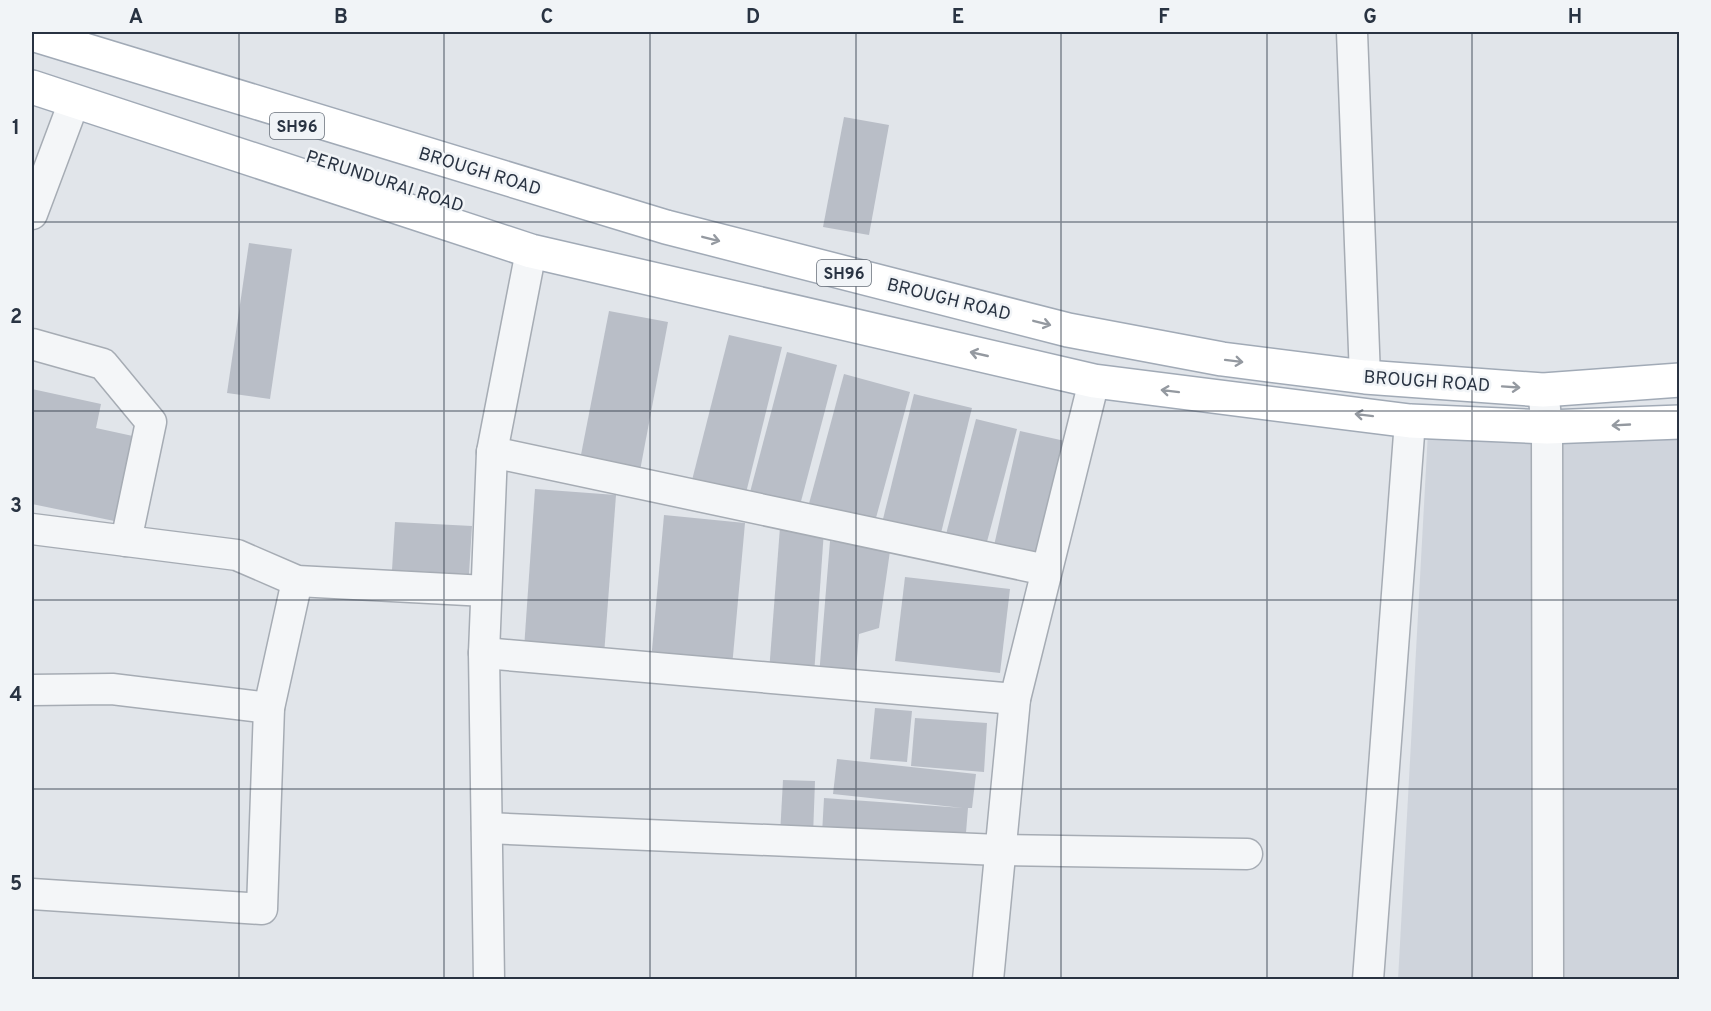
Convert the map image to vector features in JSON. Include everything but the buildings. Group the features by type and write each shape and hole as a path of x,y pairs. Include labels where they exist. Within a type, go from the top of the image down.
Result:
{"main road":[{"name":"BROUGH ROAD","path":"32,34 666,227 1068,330 1222,359 1365,377 1543,390 1680,380"},
{"name":"PERUNDURAI ROAD","path":"32,45 213,99 550,232"},
{"name":"PERUNDURAI ROAD","path":"32,68 550,232 666,227"},
{"name":"SH96","path":"32,87 74,102 550,232 666,282 1094,381 1410,421 1547,427 1680,422"}],"street":[{"path":"1352,32 1365,377"},
{"path":"32,214 74,102"},
{"path":"489,980 484,653 492,452 550,232"},
{"path":"32,344 103,364 151,422 126,541"},
{"path":"988,980 1015,699 1094,381"},
{"path":"1543,390 1547,427 1548,980"},
{"path":"1368,980 1410,421"},
{"path":"492,452 1046,570"},
{"path":"32,529 237,555 297,581 486,591"},
{"path":"32,894 262,909 269,708 297,581"},
{"path":"484,653 1015,699"},
{"path":"32,690 112,689 269,708"},
{"path":"487,828 999,850 1247,854"}],"shaded area":[{"path":"1428,432 1679,439 1679,979 1398,980"}]}
